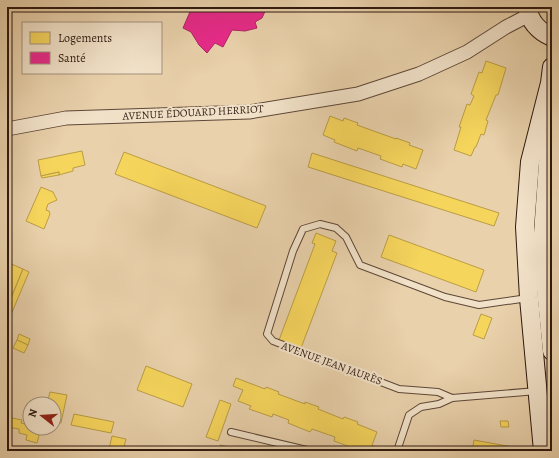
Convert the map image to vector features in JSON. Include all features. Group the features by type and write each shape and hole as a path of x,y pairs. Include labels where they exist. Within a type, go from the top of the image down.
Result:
{"main road":[{"path":"528,11 532,23 545,34 552,36"},
{"path":"543,451 529,298 525,227 530,162 550,83 552,67"},
{"path":"552,139 548,163 542,248 552,351"}],"street":[{"name":"AVENUE ÉDOUARD HERRIOT","path":"7,129 66,118 249,112 358,94 418,74 467,52 528,11"}],"lane":[{"name":"AVENUE JEAN JAURÈS","path":"452,398 438,392 400,389 273,341 267,334 293,251 303,228 320,224 336,228 346,237 360,265 445,297 479,305 529,298"},
{"name":"AVENUE JEAN JAURÈS","path":"397,451 409,416 421,408 439,404 452,398 538,391"},
{"path":"231,432 312,451"}],"building: Logements":[{"path":"486,61 506,68 498,95 496,95 486,120 488,121 484,135 481,134 471,156 454,150 461,127 459,127 467,104 470,105 474,96 471,94 479,72 482,73"},
{"path":"330,116 343,121 344,118 358,123 357,125 410,143 409,145 423,150 416,169 403,164 402,167 380,159 381,156 358,148 357,151 334,142 335,140 323,135"},
{"path":"82,151 85,165 73,168 73,171 59,175 59,172 41,176 38,160"},
{"path":"124,152 266,206 257,228 115,174"},
{"path":"312,153 499,213 494,226 308,167"},
{"path":"59,172 59,175 42,178 41,176"},
{"path":"41,187 53,192 57,200 48,204 46,210 49,211 50,214 44,229 26,221"},
{"path":"316,233 336,241 332,251 337,253 301,348 279,340 315,244 312,243"},
{"path":"389,235 484,270 476,292 381,257"},
{"path":"9,263 23,269 7,308 7,269"},
{"path":"23,269 29,272 10,317 7,315 7,308"},
{"path":"481,314 492,318 484,339 473,335"},
{"path":"19,334 30,339 28,345 17,340"},
{"path":"17,340 28,345 24,353 13,348"},
{"path":"146,366 192,384 183,407 137,390"},
{"path":"236,378 265,389 266,387 279,392 278,394 305,404 305,402 319,407 318,409 343,419 344,417 358,422 357,424 377,432 372,445 380,449 379,451 369,451 357,446 356,449 334,441 335,437 312,429 310,432 288,423 289,420 273,414 272,417 249,409 251,406 238,401 243,390 233,386"},
{"path":"50,392 67,395 62,418 62,396 49,396"},
{"path":"220,400 231,404 218,441 206,437"},
{"path":"74,414 114,422 111,433 71,425"},
{"path":"7,417 22,420 22,434 19,433 19,429 7,427"},
{"path":"500,421 508,421 509,427 501,427"},
{"path":"27,436 39,436 37,443 26,440"},
{"path":"112,436 126,439 123,451 109,449"},
{"path":"474,440 518,448 518,451 472,451"},
{"path":"220,445 251,451 219,451"}],"building: Santé":[{"path":"192,7 267,7 262,18 255,22 257,28 245,31 232,30 223,47 215,43 207,53 199,45 191,32 183,28"}]}
